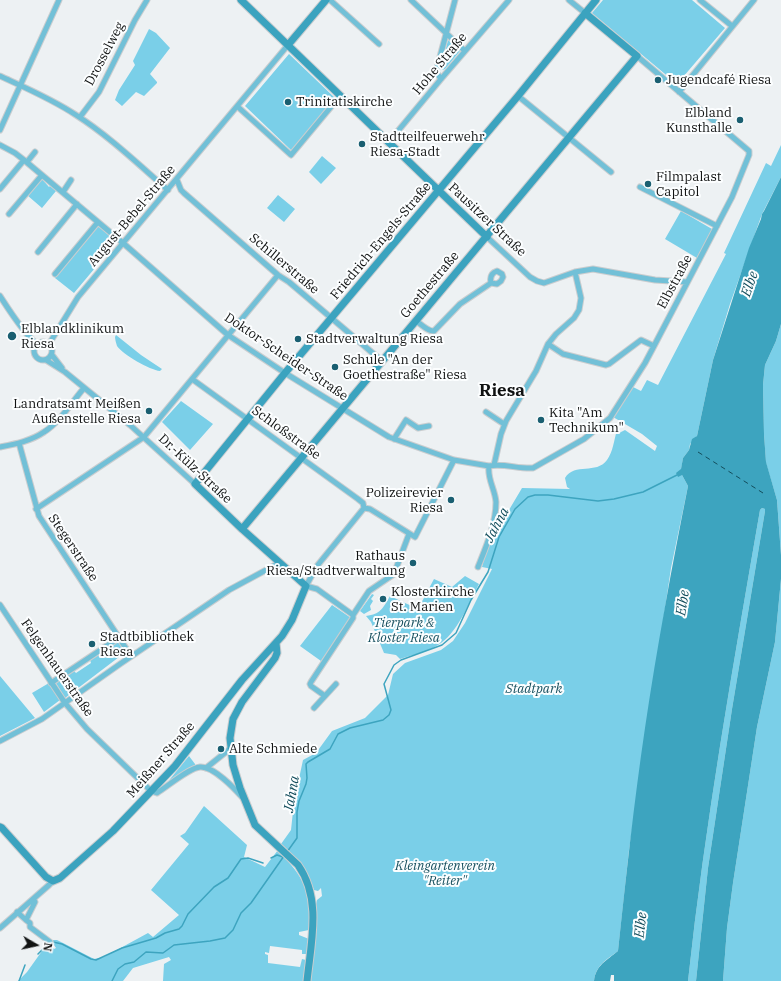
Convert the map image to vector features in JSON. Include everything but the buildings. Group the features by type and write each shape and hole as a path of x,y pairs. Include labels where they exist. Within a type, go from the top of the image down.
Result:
{"main road":[{"path":"241,0 288,45 326,0"},
{"name":"Friedrich-Engels-Straße","path":"195,484 285,373 518,96 596,0"},
{"path":"585,13 637,56"},
{"name":"Pausitzer Straße","path":"288,45 487,237"},
{"name":"Goethestraße","path":"242,529 637,56"},
{"name":"Dr.-Külz-Straße","path":"195,484 242,529 306,586"},
{"path":"306,586 292,620 276,644 277,653 275,658 235,713 231,725 231,748 233,765 255,825 293,861 302,872 309,886 313,903 307,981"},
{"name":"Meißner Straße","path":"53,881 60,878 105,838 175,766 242,680 276,644"},
{"path":"1,826 46,877 53,881"}],"street":[{"path":"0,130 59,0"},
{"name":"Drosselweg","path":"80,117 99,92 135,20 147,0"},
{"path":"330,0 379,44"},
{"path":"411,0 464,51"},
{"path":"441,79 436,72 455,0"},
{"name":"Hohe Straße","path":"388,143 464,51 509,0"},
{"path":"569,0 585,13"},
{"path":"700,0 732,26"},
{"path":"637,56 679,92 754,0"},
{"name":"August-Bebel-Straße","path":"49,344 78,298 288,45"},
{"path":"0,76 54,101 80,117 168,190"},
{"name":"Elbstraße","path":"492,465 523,469 533,468 584,439 610,418 645,363 717,226 741,178 750,151 679,92"},
{"path":"238,107 291,155 340,96"},
{"path":"518,96 611,172"},
{"name":"Doktor-Scheider-Straße","path":"0,145 16,153 26,161 228,335 285,373 394,439 454,460 492,465"},
{"path":"0,189 35,152"},
{"path":"10,214 42,175"},
{"path":"63,192 71,180"},
{"name":"Schillerstraße","path":"177,180 181,190 184,193 278,275 332,318 382,361"},
{"path":"640,188 717,226"},
{"path":"38,252 77,204"},
{"path":"55,274 98,222"},
{"name":"Pausitzer Straße","path":"487,237 537,282 544,282 575,272"},
{"path":"478,567 495,516 495,497 488,474 504,424 536,371 548,344 580,310 581,298 575,272 598,269 641,278 687,282"},
{"path":"36,509 144,437 278,275"},
{"path":"416,321 431,332 434,331 460,304 491,283"},
{"path":"0,296 19,323 37,344"},
{"path":"548,344 563,354 606,365 641,340 654,346"},
{"path":"43,342 49,344 52,349 52,354 46,360 40,360 34,355 34,349 37,344 43,342"},
{"name":"Dr.-Külz-Straße","path":"52,354 65,372"},
{"name":"Dr.-Külz-Straße","path":"46,360 65,372 144,437 195,484"},
{"name":"Schloßstraße","path":"192,379 363,503 364,508 370,509 415,537 454,460"},
{"path":"0,447 19,443 39,435 53,425 84,388"},
{"path":"486,412 504,424"},
{"path":"394,439 406,420 418,428 429,426"},
{"name":"Stegerstraße","path":"19,443 36,509 46,528 132,656"},
{"path":"353,615 317,589 306,586 317,566 364,508"},
{"path":"325,696 310,684 369,591 394,574 409,534"},
{"path":"0,741 42,718 65,703 229,590 279,563"},
{"name":"Felgenhauerstraße","path":"0,605 65,703 87,729 151,791"},
{"path":"51,683 120,637"},
{"path":"314,708 336,684"},
{"path":"206,767 231,748"},
{"path":"151,791 157,793 192,770 198,767 206,767 221,777 244,798"},
{"path":"0,928 53,881"},
{"path":"26,920 35,902 33,899"},
{"path":"17,912 30,923 30,927 50,942"}],"green space":[{"path":"603,0 692,0 725,28 677,84 592,13"},
{"path":"149,29 156,33 170,48 150,74 157,83 144,96 136,92 122,106 115,100 119,90 135,65 133,61"},
{"path":"448,40 460,51 445,69 442,70 441,68"},
{"path":"289,54 335,98 292,151 245,106"},
{"path":"781,145 781,177 762,214 730,304 713,360 697,436 690,444 689,450 683,458 681,470 688,486 671,568 629,850 618,951 599,967 594,981 310,981 316,904 317,900 322,896 321,888 318,891 314,890 305,870 281,844 291,830 294,802 303,760 316,753 332,731 365,718 388,695 393,674 405,663 441,650 453,641 465,623 492,569 482,567 487,547 522,488 570,489 567,487 565,478 569,473 580,469 597,467 607,460 612,450 617,430 621,432 625,430 655,451 657,446 642,434 613,417 633,387 641,391 647,380 658,385 726,254 724,253 766,163 771,166"},
{"path":"322,156 336,168 321,184 309,172"},
{"path":"41,178 49,187 50,186 56,191 42,208 27,195"},
{"path":"278,195 295,209 284,222 267,208"},
{"path":"681,211 712,229 697,258 665,239"},
{"path":"97,225 116,241 116,243 74,293 55,278 57,273"},
{"path":"781,324 781,555 777,500 766,463 763,385 765,365 776,341"},
{"path":"116,335 141,355 162,369 160,371 150,368 125,354 117,346 115,338"},
{"path":"181,401 213,424 190,450 162,422"},
{"path":"762,508 765,509 765,511 732,709 708,868 696,981 688,981 720,745 760,510"},
{"name":"Tierpark & Kloster Riesa","path":"465,576 479,584 462,618 445,640 429,650 400,659 396,655 384,653 371,622 366,616 375,614 381,610 390,596 418,609 434,579 452,587"},
{"path":"781,579 781,981 723,981 727,928 733,883 757,727 775,642"},
{"path":"372,594 374,595 371,599 373,601 370,606 371,610 364,614 360,611"},
{"path":"332,605 351,618 321,661 300,646"},
{"path":"119,641 124,649 123,654 65,698 56,683 74,671 76,673 91,663 90,660"},
{"path":"0,676 35,718 0,736"},
{"path":"49,683 60,700 44,712 32,693"},
{"path":"189,756 195,765 166,784"},
{"path":"204,806 247,845 244,857 265,867 278,850 300,877 309,905 309,930 299,932 299,935 309,939 307,954 302,954 302,950 270,946 269,953 265,952 265,954 268,955 268,963 300,967 302,959 306,960 303,981 163,981 164,964 171,960 169,957 133,968 123,981 18,981 27,972 47,944 49,943 54,949 56,948 52,942 53,940 57,940 94,959 104,957 148,933 153,937 179,915 151,890 189,844 180,836 185,833"}],"water":[{"name":"Elbe","path":"781,177 781,324 776,341 765,365 763,385 766,462 777,500 781,555 781,579 775,642 757,727 733,883 727,928 723,981 696,981 708,868 732,709 765,511 765,509 762,508 760,510 720,745 688,981 614,981 614,975 611,975 610,981 594,981 599,967 618,951 645,728 665,607 688,486 682,475 678,477 676,473 681,469 683,458 689,450 692,439 697,436 713,360 749,248 762,214"}],"waterway":[{"name":"Jahna","path":"287,852 297,838 297,812 299,801 306,784 306,764 330,749 338,734 350,728 383,720 389,715 391,710 384,684 394,665 401,660 442,645 456,633 471,600 488,572 499,537 515,509 528,497 535,495 548,495 598,501 614,499 643,492 677,475"},
{"path":"271,858 277,855 283,857"},
{"name":"Jahna","path":"112,981 118,969 125,964 134,962 146,952 163,953 174,945 225,938 233,930 241,913 251,903 284,856"},
{"path":"53,942 62,944 91,959 96,960 122,948 156,938 165,933 179,929 188,914 214,887 228,878 241,859 248,858 263,863"},
{"path":"38,954 48,944"},
{"path":"19,981 25,965"}],"ferry route":[{"path":"698,452 763,493"}],"place":[{"name":"Jugendcafé Riesa","path":"658,80"},
{"name":"Trinitatiskirche","path":"288,102"},
{"name":"Elbland Kunsthalle","path":"740,120"},
{"name":"Stadtteilfeuerwehr Riesa-Stadt","path":"362,144"},
{"name":"Filmpalast Capitol","path":"648,184"},
{"name":"Elblandklinikum Riesa","path":"12,336"},
{"name":"Stadtverwaltung Riesa","path":"298,339"},
{"name":"Schule \"An der Goethestraße\" Riesa","path":"335,367"},
{"name":"Landratsamt Meißen Außenstelle Riesa","path":"149,411"},
{"name":"Kita \"Am Technikum\"","path":"541,420"},
{"name":"Polizeirevier Riesa","path":"451,500"},
{"name":"Rathaus Riesa/Stadtverwaltung","path":"413,563"},
{"name":"Klosterkirche St. Marien","path":"383,599"},
{"name":"Stadtbibliothek Riesa","path":"92,644"},
{"name":"Alte Schmiede","path":"221,749"}],"district":[{"name":"Riesa","path":"502,391"}],"park label":[{"name":"Stadtpark","path":"534,689"},
{"name":"Kleingartenverein \"Reiter\"","path":"445,874"}]}
